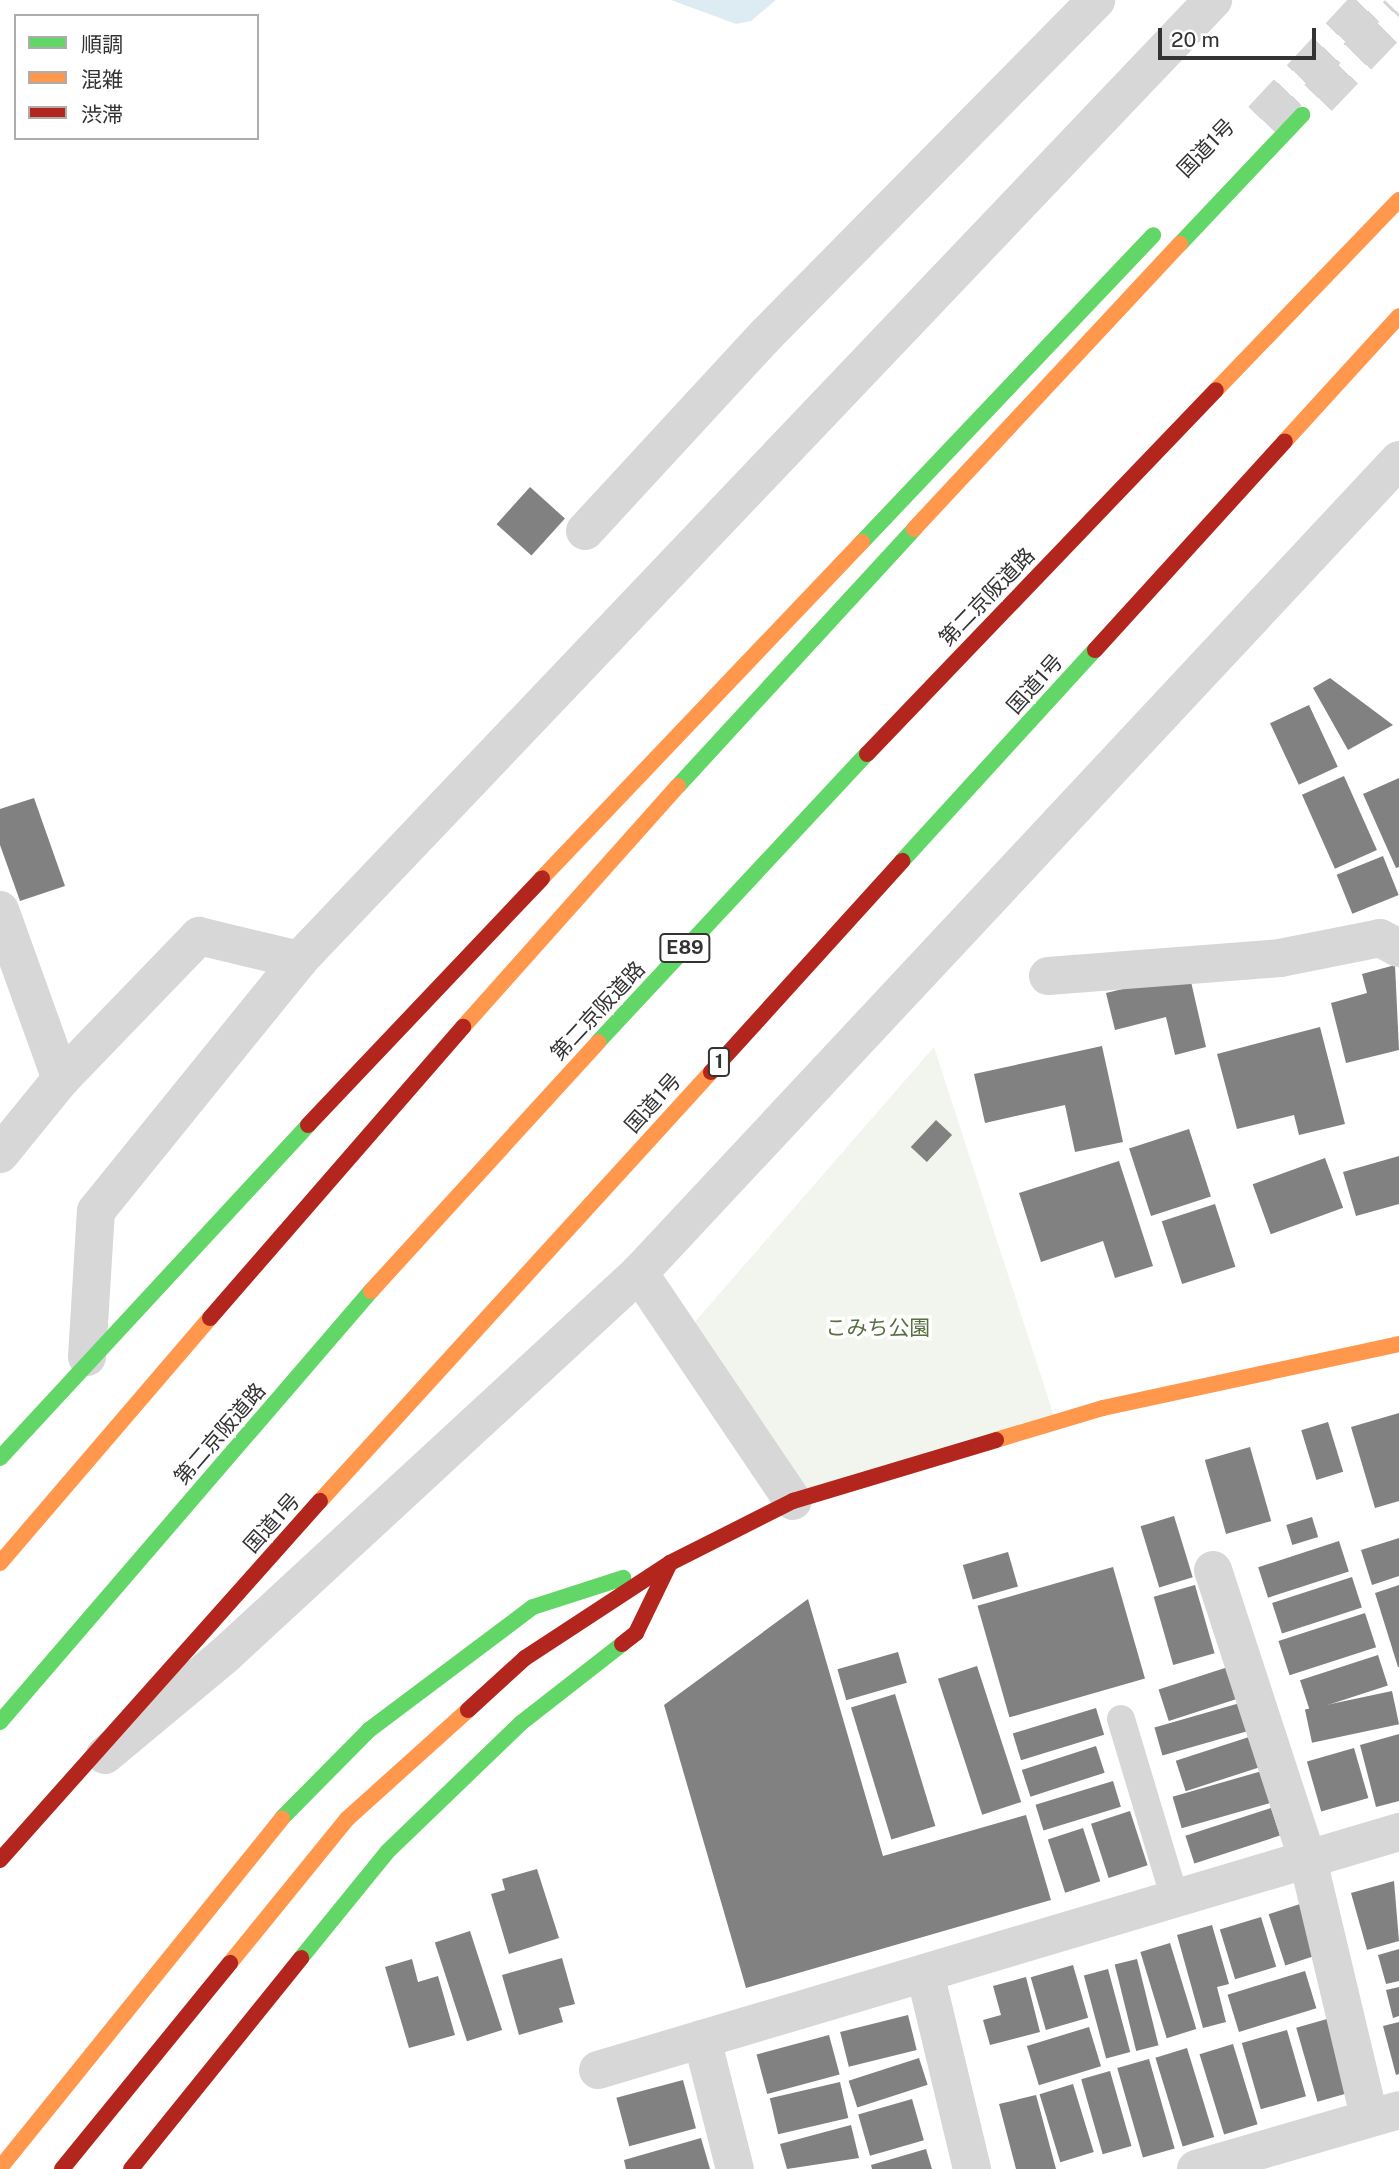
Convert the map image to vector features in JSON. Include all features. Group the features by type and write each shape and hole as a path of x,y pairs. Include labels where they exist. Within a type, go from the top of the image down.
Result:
{"main road":[{"path":"0,1563 359,1143 808,641 1302,115"},
{"name":"第二京阪道路","path":"0,1722 458,1192 897,722 1399,200"},
{"path":"0,1458 87,1357 1166,222"},
{"name":"国道1号","path":"0,1860 40,1809 1399,316"},
{"path":"62,2169 347,1819 525,1658 670,1563 793,1501 1103,1408 1399,1344"},
{"path":"0,2168 283,1817 369,1730 533,1607 670,1563"},
{"path":"131,2169 387,1852 522,1723 636,1633 670,1563"}],"street":[{"path":"584,531 766,334 1096,0"},
{"path":"87,1357 96,1211 299,960 1213,0"},
{"path":"40,1809 225,1655 639,1273 1399,460"},
{"path":"0,910 61,1079"},
{"path":"0,1154 61,1079 199,936 299,960"},
{"path":"1048,976 1280,958 1381,938 1399,948"},
{"path":"639,1273 793,1501"},
{"path":"1196,2169 1384,2113 1308,1860 1213,1570"},
{"path":"598,2070 1399,1832"},
{"path":"925,1973 972,2169"},
{"path":"702,2039 735,2169"}],"lane":[{"path":"1121,1718 1175,1899"}],"green space":[{"name":"こみち公園","path":"934,1047 1056,1422 793,1501 680,1339"}],"shaded area":[{"path":"671,0 776,0 751,21 736,24"}],"building":[{"path":"530,487 565,518 531,556 497,524"},
{"path":"1330,678 1393,725 1348,750 1313,688"},
{"path":"1309,705 1338,767 1299,785 1270,723"},
{"path":"1344,776 1377,850 1335,869 1302,795"},
{"path":"1399,778 1399,867 1396,868 1363,794"},
{"path":"34,798 65,886 20,901 0,845 0,809"},
{"path":"1383,856 1399,895 1352,914 1337,875"},
{"path":"1395,965 1399,1050 1346,1063 1331,1003 1367,993 1362,974"},
{"path":"1189,973 1206,1047 1175,1055 1166,1017 1115,1030 1106,993"},
{"path":"1320,1027 1345,1124 1299,1135 1294,1115 1237,1129 1217,1054"},
{"path":"1102,1046 1123,1142 1075,1152 1065,1105 985,1123 974,1074"},
{"path":"936,1120 952,1135 927,1162 911,1147"},
{"path":"1189,1129 1211,1197 1151,1216 1129,1148"},
{"path":"1399,1156 1399,1204 1356,1216 1343,1172"},
{"path":"1325,1158 1343,1208 1271,1234 1253,1184"},
{"path":"1119,1161 1153,1266 1115,1278 1103,1241 1041,1262 1019,1193"},
{"path":"1215,1204 1235,1267 1182,1284 1162,1221"},
{"path":"1399,1413 1399,1501 1375,1508 1351,1427"},
{"path":"1328,1422 1343,1472 1316,1480 1301,1430"},
{"path":"1250,1447 1271,1521 1226,1534 1205,1460"},
{"path":"1174,1516 1193,1577 1159,1587 1141,1526"},
{"path":"1312,1517 1318,1537 1292,1545 1286,1525"},
{"path":"1399,1538 1399,1576 1372,1585 1361,1550"},
{"path":"1339,1541 1349,1571 1268,1598 1258,1567"},
{"path":"1008,1552 1018,1587 973,1600 963,1565"},
{"path":"1113,1567 1145,1679 1009,1717 977,1606"},
{"path":"1352,1577 1362,1607 1282,1633 1272,1603"},
{"path":"1195,1585 1215,1653 1173,1665 1154,1597"},
{"path":"1399,1585 1399,1667 1398,1667 1375,1593"},
{"path":"808,1599 883,1856 1026,1815 1051,1900 746,1988 664,1705"},
{"path":"1365,1613 1376,1647 1290,1675 1278,1641"},
{"path":"898,1652 907,1683 846,1700 837,1669"},
{"path":"1378,1655 1388,1685 1310,1711 1300,1680"},
{"path":"977,1666 1021,1802 982,1815 938,1679"},
{"path":"1228,1667 1238,1698 1169,1721 1159,1690"},
{"path":"1392,1691 1399,1724 1312,1743 1305,1710"},
{"path":"895,1694 935,1826 891,1839 851,1707"},
{"path":"1240,1703 1248,1731 1162,1755 1154,1728"},
{"path":"1096,1708 1104,1735 1021,1760 1013,1733"},
{"path":"1399,1734 1399,1801 1376,1807 1360,1745"},
{"path":"1249,1737 1259,1767 1186,1791 1176,1761"},
{"path":"1096,1746 1105,1773 1030,1797 1022,1770"},
{"path":"1354,1748 1368,1798 1321,1811 1307,1762"},
{"path":"1262,1771 1271,1803 1182,1828 1173,1797"},
{"path":"1113,1781 1121,1807 1043,1831 1036,1805"},
{"path":"1271,1808 1280,1836 1194,1863 1185,1836"},
{"path":"1130,1811 1148,1865 1109,1878 1091,1824"},
{"path":"1083,1828 1100,1881 1065,1893 1048,1839"},
{"path":"537,1869 559,1938 509,1954 491,1894 505,1890 502,1879"},
{"path":"1394,1881 1399,1941 1367,1950 1351,1893"},
{"path":"1300,1904 1317,1955 1285,1966 1269,1914"},
{"path":"1261,1917 1276,1967 1235,1979 1220,1930"},
{"path":"1212,1925 1229,1984 1217,1987 1226,2022 1203,2028 1177,1935"},
{"path":"470,1931 502,2030 467,2041 435,1942"},
{"path":"1170,1943 1196,2029 1167,2038 1140,1952"},
{"path":"1399,1949 1399,1981 1386,1984 1378,1955"},
{"path":"562,1958 575,2004 559,2008 563,2022 519,2035 502,1975"},
{"path":"412,1959 418,1982 438,1976 455,2035 409,2048 385,1967"},
{"path":"1137,1959 1159,2045 1136,2051 1115,1965"},
{"path":"1073,1965 1088,2018 1046,2030 1031,1977"},
{"path":"1108,1969 1130,2052 1106,2059 1084,1975"},
{"path":"1305,1971 1316,2008 1239,2032 1228,1995"},
{"path":"1026,1977 1040,2032 990,2045 983,2020 1001,2015 993,1986"},
{"path":"1399,1987 1399,2016 1393,2018 1386,1990"},
{"path":"908,2015 917,2050 849,2067 840,2032"},
{"path":"1327,2019 1348,2093 1317,2102 1296,2028"},
{"path":"1399,2022 1399,2074 1396,2075 1383,2026"},
{"path":"1089,2027 1101,2066 1039,2085 1027,2046"},
{"path":"1287,2030 1306,2096 1261,2109 1242,2043"},
{"path":"829,2035 840,2075 767,2094 757,2054"},
{"path":"1233,2044 1258,2124 1224,2135 1200,2054"},
{"path":"1187,2048 1214,2137 1183,2147 1155,2058"},
{"path":"919,2058 928,2085 857,2107 849,2081"},
{"path":"1149,2059 1175,2148 1143,2157 1117,2068"},
{"path":"1110,2071 1131,2146 1103,2154 1081,2079"},
{"path":"683,2080 696,2128 629,2146 616,2098"},
{"path":"840,2082 848,2118 778,2134 770,2098"},
{"path":"1073,2084 1094,2152 1060,2162 1040,2094"},
{"path":"1036,2095 1056,2169 1016,2169 999,2104"},
{"path":"912,2099 924,2140 870,2156 858,2114"},
{"path":"851,2125 859,2158 787,2169 780,2144"},
{"path":"701,2138 710,2169 626,2169 624,2160"},
{"path":"926,2149 932,2169 872,2169 871,2165"}],"tunnel":[{"path":"1262,120 1373,0"},
{"path":"1318,98 1399,13"}],"traffic: fast":[{"path":"1180,244 1302,115"},
{"path":"862,542 1153,235"},
{"path":"678,786 914,529"},
{"path":"902,861 1095,650"},
{"path":"598,1042 867,754"},
{"path":"0,1458 308,1125"},
{"path":"0,1722 371,1291"},
{"path":"282,1818 369,1730 533,1607 623,1578"},
{"path":"301,1958 387,1852 521,1723 622,1644"}],"traffic: slow":[{"path":"1216,390 1399,200"},
{"path":"914,529 1180,244"},
{"path":"1285,441 1399,316"},
{"path":"542,878 862,542"},
{"path":"463,1027 678,786"},
{"path":"371,1291 598,1042"},
{"path":"320,1501 711,1072"},
{"path":"0,1563 210,1318"},
{"path":"996,1440 1103,1408 1399,1344"},
{"path":"230,1963 347,1819 468,1710"},
{"path":"0,2168 282,1818"}],"traffic: jam":[{"path":"867,754 1216,390"},
{"path":"1095,650 1285,441"},
{"path":"711,1072 902,861"},
{"path":"308,1125 542,878"},
{"path":"210,1318 463,1027"},
{"path":"468,1710 525,1658 670,1563 793,1501 996,1440"},
{"path":"0,1860 320,1501"},
{"path":"622,1644 636,1633 670,1563"},
{"path":"131,2169 301,1958"},
{"path":"62,2169 230,1963"}]}
